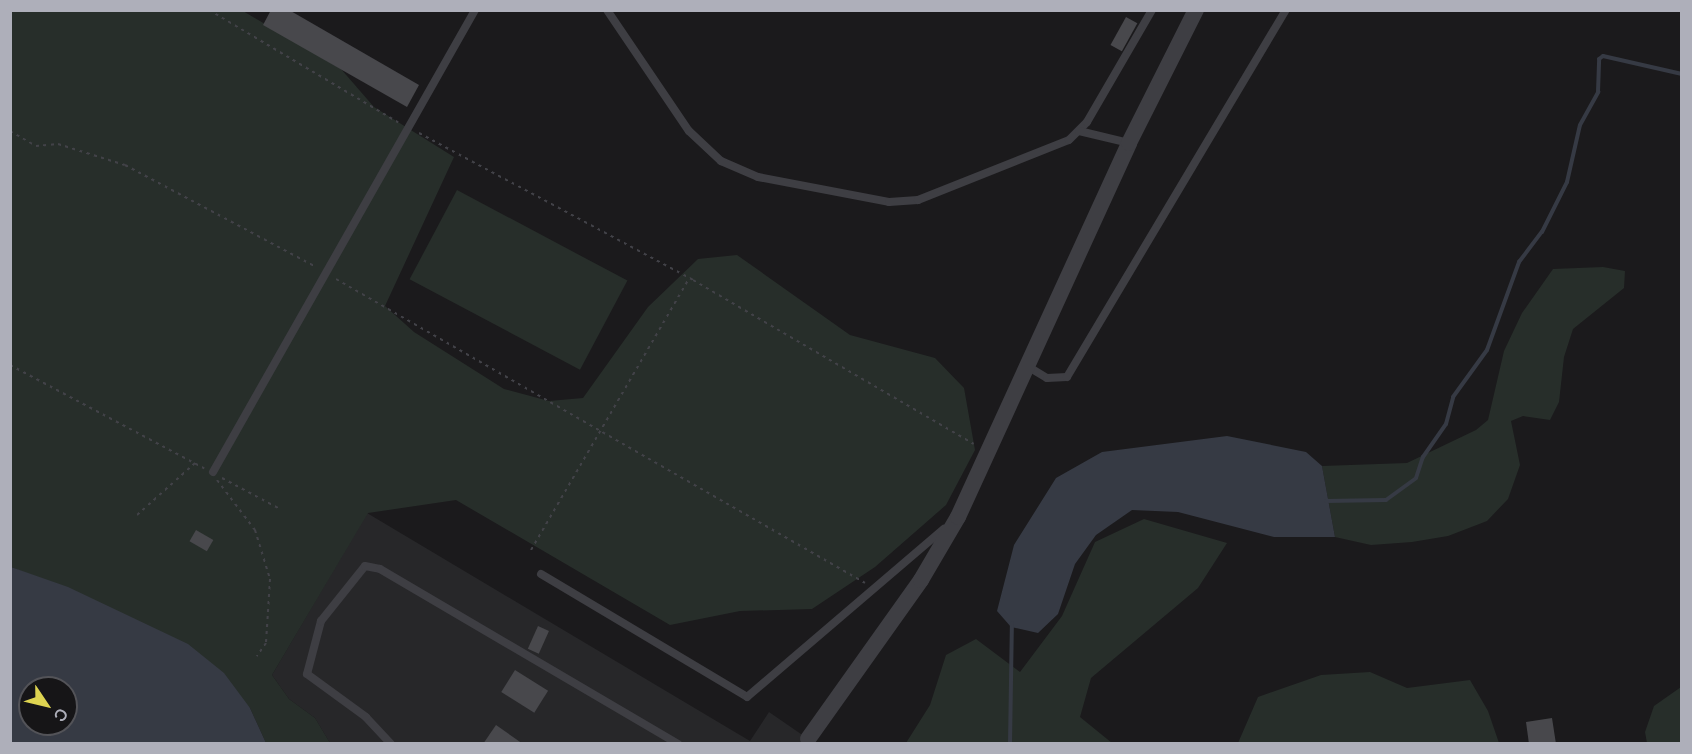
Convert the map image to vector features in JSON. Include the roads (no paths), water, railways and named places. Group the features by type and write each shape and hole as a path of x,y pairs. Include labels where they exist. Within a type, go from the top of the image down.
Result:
{"street":[{"path":"806,741 921,580 958,517 1129,143 1196,10"}],"lane":[{"path":"213,472 475,10"},
{"path":"607,10 688,131 721,161 758,177 889,202 918,200 1069,140 1079,131 1152,10"},
{"path":"1027,366 1047,378 1067,377 1286,10"},
{"path":"1079,131 1129,143"},
{"path":"541,574 747,697 877,590 958,517"},
{"path":"391,744 366,717 307,674 321,621 365,566 380,568 678,744"}],"waterway":[{"path":"1326,501 1386,500 1416,478 1423,457 1446,424 1453,397 1487,350 1519,262 1542,232 1567,182 1580,125 1598,92 1599,59 1603,56 1682,74"},
{"path":"1010,744 1012,623"}]}
